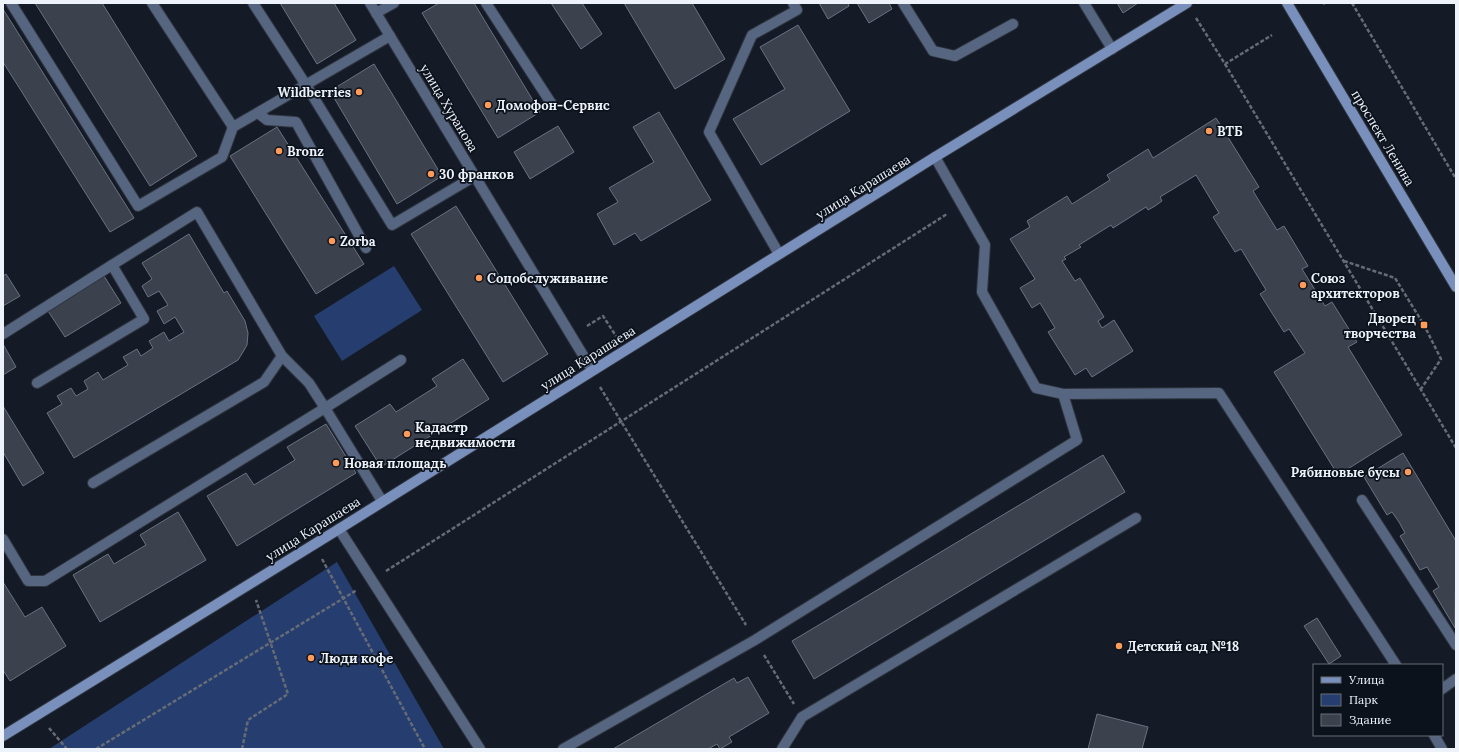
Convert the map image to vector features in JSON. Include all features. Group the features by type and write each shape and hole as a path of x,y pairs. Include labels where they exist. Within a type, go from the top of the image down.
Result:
{"street":[{"path":"11,3 138,206 222,157 233,127 390,36"},
{"path":"152,3 233,127"},
{"path":"253,3 306,85 392,225 475,176"},
{"name":"улица Хуранова","path":"370,3 592,370"},
{"path":"376,13 394,3"},
{"path":"486,3 552,106"},
{"path":"779,254 709,132 752,35 797,10 793,3"},
{"path":"903,3 933,51 955,56 1013,24"},
{"path":"1084,3 1112,49"},
{"name":"улица Карашаева","path":"3,736 339,529 935,157 1187,3"},
{"name":"проспект Ленина","path":"1287,3 1456,287"},
{"path":"258,113 267,120 296,122 366,248"},
{"path":"935,157 984,245 982,292 1036,388 1063,394 1219,393 1395,664"},
{"path":"3,334 197,212 282,356 309,384 382,502"},
{"path":"37,382 144,319 112,265"},
{"path":"93,483 264,382 282,356"},
{"path":"3,539 28,581 45,581 401,360"},
{"path":"563,749 755,640 1077,440 1063,394"},
{"path":"1362,500 1456,645"},
{"path":"782,749 802,717 1136,518"},
{"path":"339,529 480,749"},
{"path":"1443,688 1456,679"},
{"path":"1435,736 1442,749"}],"path":[{"path":"1352,3 1456,179"},
{"path":"1194,16 1225,64 1456,448"},
{"path":"1225,64 1272,35"},
{"path":"96,749 372,580 962,204"},
{"path":"1344,261 1395,278 1424,325 1441,359 1421,389"},
{"path":"587,326 602,316 618,339"},
{"path":"598,383 802,717"},
{"path":"321,556 425,749"},
{"path":"242,749 248,720 288,694 256,598"},
{"path":"49,728 68,749"}],"green space":[{"path":"394,266 422,310 342,361 314,316"},
{"path":"337,562 444,749 49,749"}],"building":[{"path":"35,3 102,3 197,156 150,186"},
{"path":"280,3 334,3 356,40 317,64"},
{"path":"439,3 474,3 540,112 498,138 422,13"},
{"path":"551,3 582,3 602,34 581,49"},
{"path":"624,3 692,3 725,59 675,89"},
{"path":"819,3 848,3 849,6 828,19"},
{"path":"857,3 889,3 892,9 869,23"},
{"path":"1117,3 1138,3 1123,13"},
{"path":"3,9 134,218 110,232 3,62"},
{"path":"798,25 850,111 761,165 733,119 785,89 760,47"},
{"path":"374,64 442,176 397,204 330,91"},
{"path":"659,112 711,200 641,241 635,233 614,245 597,214 618,202 609,188 654,162 633,127"},
{"path":"1216,118 1259,187 1253,191 1277,230 1284,226 1308,266 1302,269 1325,306 1332,302 1357,342 1348,347 1402,435 1338,475 1274,372 1305,353 1289,329 1284,332 1260,294 1266,290 1241,249 1235,252 1213,217 1219,213 1196,175 1160,197 1162,201 1155,206 1148,210 1146,207 1113,228 1111,225 1079,245 1081,247 1064,257 1066,259 1062,261 1075,281 1080,278 1104,317 1098,321 1102,328 1114,320 1133,351 1092,377 1086,368 1075,375 1048,332 1055,328 1040,303 1032,308 1020,288 1035,279 1010,239 1030,227 1027,221 1067,196 1072,204 1110,180 1107,175 1148,149 1153,158"},
{"path":"558,126 574,152 530,179 514,152"},
{"path":"277,127 364,264 316,294 230,156"},
{"path":"456,206 548,354 503,382 411,234"},
{"path":"189,234 224,293 227,291 245,321 248,333 247,345 238,360 74,458 47,413 62,404 57,396 71,388 76,396 88,389 84,381 98,372 103,380 128,365 123,357 137,349 141,356 153,348 149,341 164,332 169,341 184,332 175,317 164,324 157,311 168,305 159,291 148,297 142,286 152,279 142,263"},
{"path":"6,274 20,296 3,306 3,276"},
{"path":"104,276 121,303 65,337 48,311"},
{"path":"3,344 16,367 3,375"},
{"path":"463,359 489,399 381,467 355,426 390,404 396,412 437,386 432,379"},
{"path":"3,406 44,473 23,486 3,452"},
{"path":"326,424 356,473 237,546 207,496 246,473 254,485 295,460 287,447"},
{"path":"1403,453 1456,541 1455,628 1433,591 1439,587 1427,567 1420,570 1400,536 1405,533 1399,522 1392,512 1387,515 1364,477"},
{"path":"1103,455 1125,492 814,679 792,641"},
{"path":"178,512 206,560 100,622 73,575 108,554 114,564 146,545 140,535"},
{"path":"3,582 25,617 42,607 66,646 10,681 3,670"},
{"path":"1317,618 1341,656 1329,664 1304,626"},
{"path":"748,677 769,713 729,737 732,742 720,749 717,744 708,749 613,749 734,678 737,683"},
{"path":"1097,714 1148,727 1142,749 1088,749"}],"place":[{"name":"Wildberries","path":"359,92"},
{"name":"Домофон-Сервис","path":"488,105"},
{"name":"ВТБ","path":"1209,131"},
{"name":"Bronz","path":"279,151"},
{"name":"30 франков","path":"431,174"},
{"name":"Zorba","path":"332,241"},
{"name":"Соцобслуживание","path":"479,278"},
{"name":"Союз архитекторов","path":"1303,285"},
{"name":"Дворец творчества","path":"1424,325"},
{"name":"Кадастр недвижимости","path":"407,434"},
{"name":"Новая площадь","path":"336,463"},
{"name":"Рябиновые бусы","path":"1408,472"},
{"name":"Детский сад №18","path":"1119,646"},
{"name":"Люди кофе","path":"311,658"}]}
